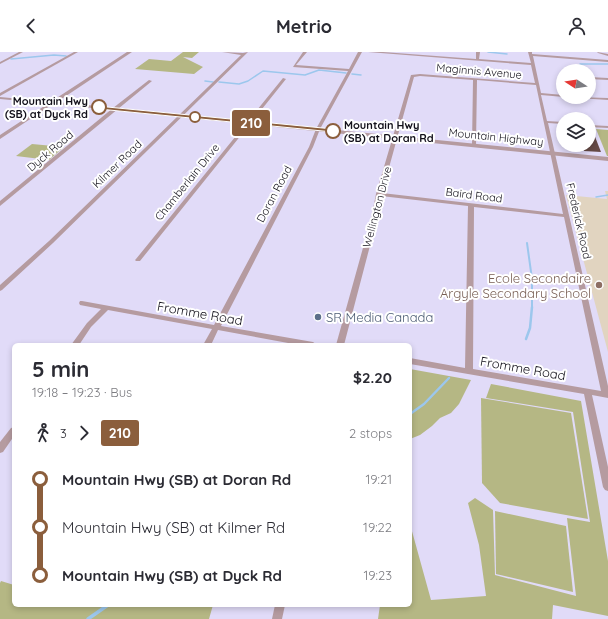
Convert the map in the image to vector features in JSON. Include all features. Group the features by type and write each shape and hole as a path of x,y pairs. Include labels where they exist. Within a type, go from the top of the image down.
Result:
{"street":[{"path":"0,63 21,52"},
{"path":"0,96 76,52"},
{"path":"0,137 130,52"},
{"path":"224,52 245,53"},
{"path":"305,52 294,66 350,70"},
{"name":"Doran Road","path":"208,343 311,147 318,129 360,52"},
{"path":"370,52 532,64"},
{"path":"477,60 478,52"},
{"path":"599,52 608,55"},
{"name":"Kilmer Road","path":"0,288 51,242 245,53"},
{"path":"530,54 608,61"},
{"name":"Frederick Road","path":"530,54 607,395"},
{"name":"Wellington Drive","path":"341,343 374,219 379,194 412,77 415,75 420,75"},
{"name":"Maginnis Avenue","path":"420,75 537,84"},
{"path":"596,78 608,79"},
{"name":"Chamberlain Drive","path":"138,260 284,79"},
{"path":"474,145 475,79"},
{"name":"Dyck Road","path":"0,204 150,81"},
{"path":"539,94 556,95"},
{"name":"Mountain Highway","path":"0,96 54,103 608,159"},
{"path":"596,99 608,100"},
{"path":"545,122 556,123"},
{"path":"596,127 608,128"},
{"name":"Baird Road","path":"379,194 567,216"},
{"path":"469,371 471,205"},
{"name":"Fromme Road","path":"82,303 216,329 301,343"},
{"path":"76,343 89,325 106,308"},
{"name":"Fromme Road","path":"412,361 607,395"},
{"path":"587,391 608,487"},
{"path":"0,450 12,433"},
{"path":"277,619 280,607"}],"shaded area":[{"name":"Ecole Secondaire Argyle Secondary School","path":"605,191 608,191 608,352 566,195 607,199"}],"green space":[{"path":"183,52 199,52 192,58 183,57 203,67 194,74 135,69 149,59 171,61"},
{"path":"596,129 608,130 607,156"},
{"path":"32,144 64,147 49,160 16,156"},
{"path":"412,369 471,380 459,404 451,413 440,418 420,435 412,438"},
{"path":"491,384 581,401 608,561 608,616 553,605 552,619 378,619 380,607 412,607 412,531 431,600 486,596 479,545 468,503 475,498 493,510 495,575 576,596 567,518 590,522 573,412 486,398"},
{"path":"481,398 571,413 588,519 500,503 482,483"},
{"path":"495,511 566,526 573,592 496,574"},
{"path":"1,581 12,584 12,607 212,607 209,619 0,619"}],"building":[{"path":"596,139 601,152 596,152"}],"waterway":[{"path":"488,52 507,54"},
{"path":"11,59 54,55 66,56"},
{"path":"596,64 608,64"},
{"path":"219,82 239,84 248,81 263,71 305,75 319,70 346,73"},
{"path":"352,74 361,75"},
{"path":"205,81 213,82"},
{"path":"596,197 608,195"},
{"path":"527,243 532,279 532,307"},
{"path":"526,339 530,328 532,307"},
{"path":"412,413 424,404 449,378"},
{"path":"88,619 105,607"}],"bus line":[{"name":"210","path":"99,107 333,131"}],"place":[{"name":"Mountain Hwy (SB) at Dyck Rd","path":"99,107"},
{"name":"Mountain Hwy (SB) at Doran Rd","path":"333,131"},
{"name":"Ecole Secondaire Argyle Secondary School","path":"599,285"},
{"name":"SR Media Canada","path":"318,317"}]}
